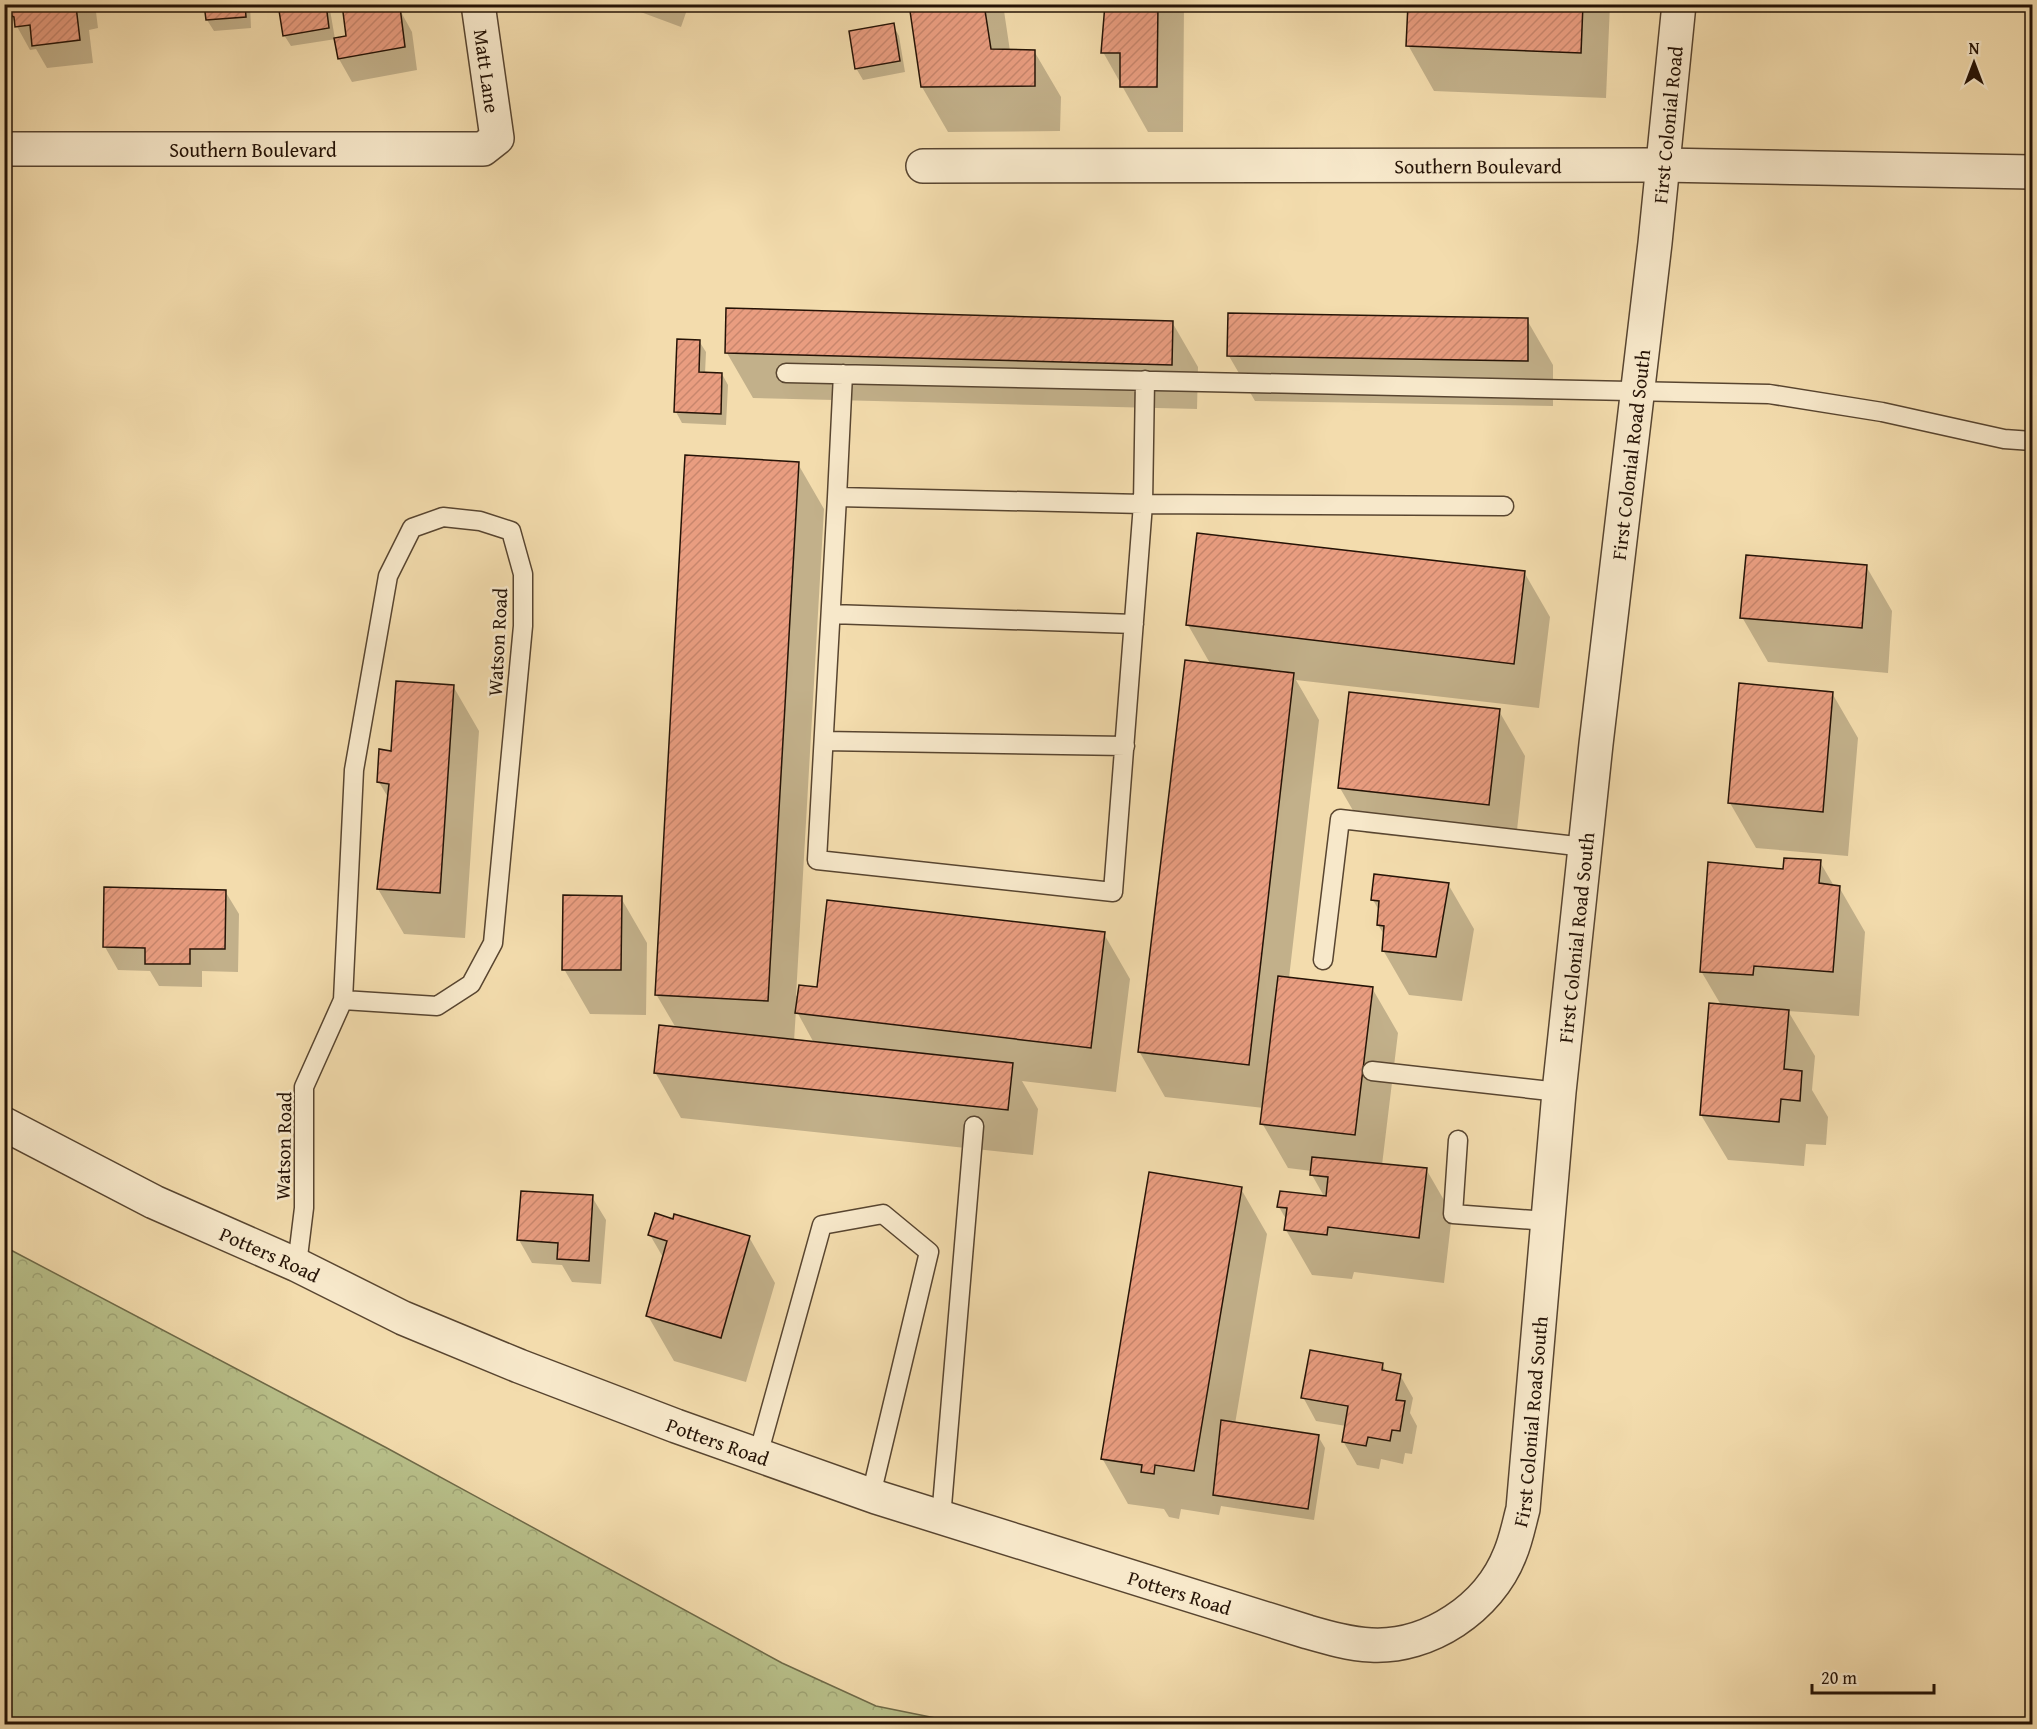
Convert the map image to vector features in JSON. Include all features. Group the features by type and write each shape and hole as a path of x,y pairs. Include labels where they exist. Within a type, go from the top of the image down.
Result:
{"street":[{"name":"Matt Lane","path":"478,4 497,138"},
{"name":"First Colonial Road","path":"1655,243 1679,4"},
{"name":"Southern Boulevard","path":"4,149 483,149 497,138"},
{"name":"Southern Boulevard","path":"923,166 1662,165 2032,172"},
{"name":"First Colonial Road South","path":"1461,1617 1480,1600 1497,1579 1510,1555 1523,1509 1546,1221 1559,1092 1655,243"},
{"name":"Potters Road","path":"4,1124 154,1202 297,1265 403,1318 519,1366 871,1495 1343,1641 1373,1645 1404,1642 1433,1633 1461,1617"}],"lane":[{"path":"786,374 1769,394 1882,412 2004,439 2032,441"},
{"path":"843,374 817,860 1113,892 1143,504 1145,380"},
{"path":"837,497 1143,504 1504,506"},
{"name":"Watson Road","path":"297,1265 304,1208 304,1087 343,1000 354,770 388,576 412,528 443,517 480,521 512,531 523,573 523,626 493,943 471,984 437,1006 343,1000"},
{"path":"831,614 1134,624"},
{"path":"824,741 1125,746"},
{"path":"1323,960 1340,819 1585,847"},
{"path":"1372,1071 1559,1092"},
{"path":"941,1518 974,1126"},
{"path":"1458,1140 1453,1214 1546,1221"},
{"path":"758,1455 822,1225 883,1214 929,1252 871,1495"}],"green space":[{"path":"5,1247 385,1447 782,1663 876,1706 965,1724 5,1724"}],"building":[{"path":"6,4 86,4 76,6 80,40 32,46 30,25 15,27 14,17 7,13"},
{"path":"204,4 245,4 246,17 206,20"},
{"path":"278,4 326,4 329,28 283,36"},
{"path":"342,4 390,4 391,9 400,7 405,47 338,59 334,38 346,36"},
{"path":"909,4 984,4 991,49 1035,50 1035,86 921,87"},
{"path":"1105,4 1158,4 1157,87 1120,87 1120,53 1101,53"},
{"path":"1408,4 1583,4 1581,53 1406,46"},
{"path":"894,23 900,61 855,69 849,31"},
{"path":"726,308 1173,321 1172,365 725,353"},
{"path":"1228,313 1528,318 1528,361 1227,356"},
{"path":"677,339 700,340 699,372 722,373 721,414 674,412"},
{"path":"685,455 799,462 768,1001 655,995"},
{"path":"1197,533 1525,571 1514,664 1186,625"},
{"path":"1746,555 1867,565 1862,628 1740,618"},
{"path":"1185,660 1294,673 1249,1065 1138,1052"},
{"path":"396,681 454,685 440,893 377,889 389,784 377,782 379,749 391,751"},
{"path":"1739,683 1833,692 1823,812 1728,803"},
{"path":"1349,692 1500,709 1489,805 1338,788"},
{"path":"1784,858 1821,860 1819,883 1840,886 1833,972 1754,966 1753,975 1700,972 1708,862 1783,869"},
{"path":"1374,874 1449,883 1436,957 1382,951 1384,926 1377,925 1379,901 1371,900"},
{"path":"104,887 226,890 225,949 190,949 190,964 145,964 145,948 103,947"},
{"path":"563,895 622,896 621,970 562,970"},
{"path":"827,900 1105,932 1091,1048 795,1013 799,985 817,987"},
{"path":"1278,976 1373,987 1355,1135 1260,1124"},
{"path":"1709,1003 1789,1010 1784,1069 1802,1071 1800,1101 1781,1099 1779,1122 1700,1115"},
{"path":"659,1025 1013,1063 1008,1110 654,1073"},
{"path":"1312,1157 1427,1168 1419,1238 1328,1227 1327,1235 1284,1230 1287,1208 1277,1207 1280,1191 1326,1196 1328,1177 1310,1175"},
{"path":"1149,1172 1242,1187 1194,1471 1155,1465 1154,1474 1141,1472 1142,1465 1101,1459"},
{"path":"521,1191 593,1195 589,1261 557,1259 558,1243 517,1240"},
{"path":"655,1213 673,1219 674,1214 750,1236 721,1338 646,1316 667,1241 648,1235"},
{"path":"1310,1350 1383,1363 1382,1370 1401,1374 1396,1400 1405,1401 1400,1431 1392,1430 1390,1441 1368,1437 1366,1446 1342,1442 1348,1406 1301,1398"},
{"path":"1221,1420 1319,1435 1308,1509 1213,1495"}]}
